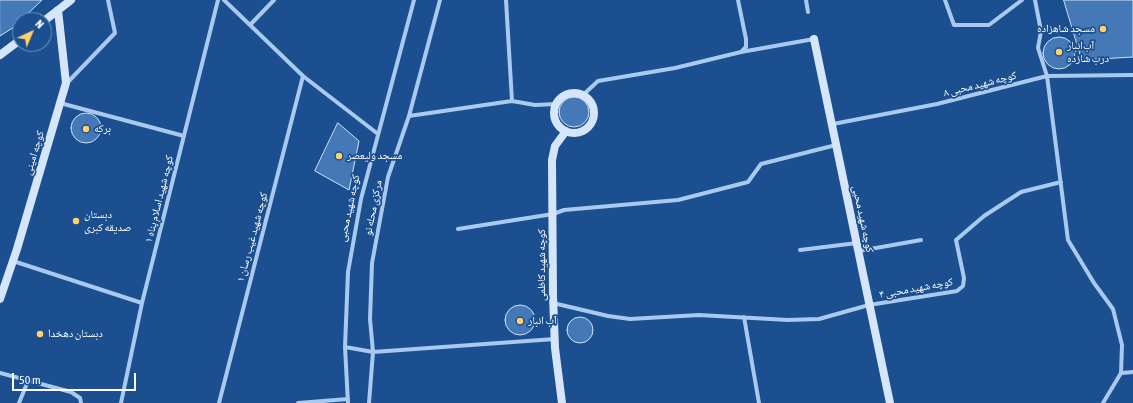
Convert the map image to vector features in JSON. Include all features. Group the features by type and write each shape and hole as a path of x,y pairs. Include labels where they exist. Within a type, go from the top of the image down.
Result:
{"street":[{"path":"52,15 70,0"},
{"path":"66,83 116,33 108,0"},
{"name":"کوچه شهید اسلام پناه ۱","path":"121,403 142,303 218,0"},
{"path":"224,0 303,76 378,134"},
{"path":"250,25 274,0"},
{"name":"کوچه شهید محبی","path":"348,401 345,347 348,272 361,199 414,0"},
{"name":"مرکزی محله نو","path":"370,403 373,352 370,319 372,263 388,177 409,116 440,0"},
{"path":"506,0 512,101"},
{"path":"583,95 598,81 675,68 741,52 746,47 746,39 738,0"},
{"path":"806,0 808,12"},
{"path":"945,0 954,25 989,25 1022,0"},
{"path":"1035,0 1041,31 1038,48 1047,76 1068,240 1094,283 1113,309 1122,345 1121,373 1102,403"},
{"name":"کوچه امینی","path":"0,299 13,261 66,83 58,10"},
{"path":"735,53 814,40"},
{"name":"کوچه شهید محبی","path":"814,40 833,124 890,403"},
{"path":"0,55 12,46"},
{"name":"کوچه شهید محبی ۸","path":"833,124 937,104 1047,76 1133,75"},
{"name":"کوچه شهید غیب رسان ۱","path":"219,403 303,76"},
{"path":"577,93 583,95 588,99 594,111 591,125 579,132 566,132 559,127 555,120 554,111 556,104 564,95 577,93"},
{"path":"409,116 512,101 535,105 556,104"},
{"path":"60,103 184,136"},
{"name":"کوچه شهید کاظمی","path":"562,403 555,339 553,303 552,160 555,146 566,132"},
{"path":"458,230 553,214 564,210 678,200 748,182 761,164 837,145"},
{"name":"کوچه شهید محبی ۴","path":"869,305 957,291 963,286 964,278 956,240 984,216 1021,192 1061,182"},
{"path":"800,250 858,247 920,240"},
{"path":"13,261 142,303"},
{"path":"553,303 608,316 630,319 699,315 788,320 819,318 869,305"},
{"path":"744,317 759,403"},
{"path":"345,347 373,352 555,339"},
{"path":"0,372 71,392 80,398 81,403"},
{"path":"1121,373 1133,372"},
{"path":"19,403 28,381"},
{"path":"298,403 348,401"}],"building":[{"path":"0,0 42,0 30,12 12,12 12,28 0,36"},
{"name":"مسجد شاهزاده","path":"1064,0 1133,0 1133,57 1082,60"},
{"name":"آب‌انبار درب شازده","path":"1059,37 1065,38 1072,44 1075,53 1074,59 1068,66 1059,69 1053,68 1046,62 1043,53 1044,47 1050,40"},
{"path":"574,97 585,101 589,112 585,123 574,127 563,123 559,112 563,101"},
{"name":"برکه","path":"86,113 97,117 101,128 97,139 86,143 75,139 71,128 75,117"},
{"name":"مسجد ولیعصر","path":"338,123 359,141 349,190 315,171"},
{"name":"آب انبار","path":"520,305 531,309 535,320 531,331 520,335 509,331 505,320 509,309"},
{"path":"580,317 589,321 593,330 589,339 580,343 571,339 567,330 571,321"}],"place":[{"name":"مسجد شاهزاده","path":"1103,29"},
{"name":"آب‌انبار درب شازده","path":"1059,52"},
{"name":"برکه","path":"86,129"},
{"name":"مسجد ولیعصر","path":"339,156"},
{"name":"دبستان صدیقه کبری","path":"76,221"},
{"name":"آب انبار","path":"520,321"},
{"name":"دبستان دهخدا","path":"40,334"}]}
